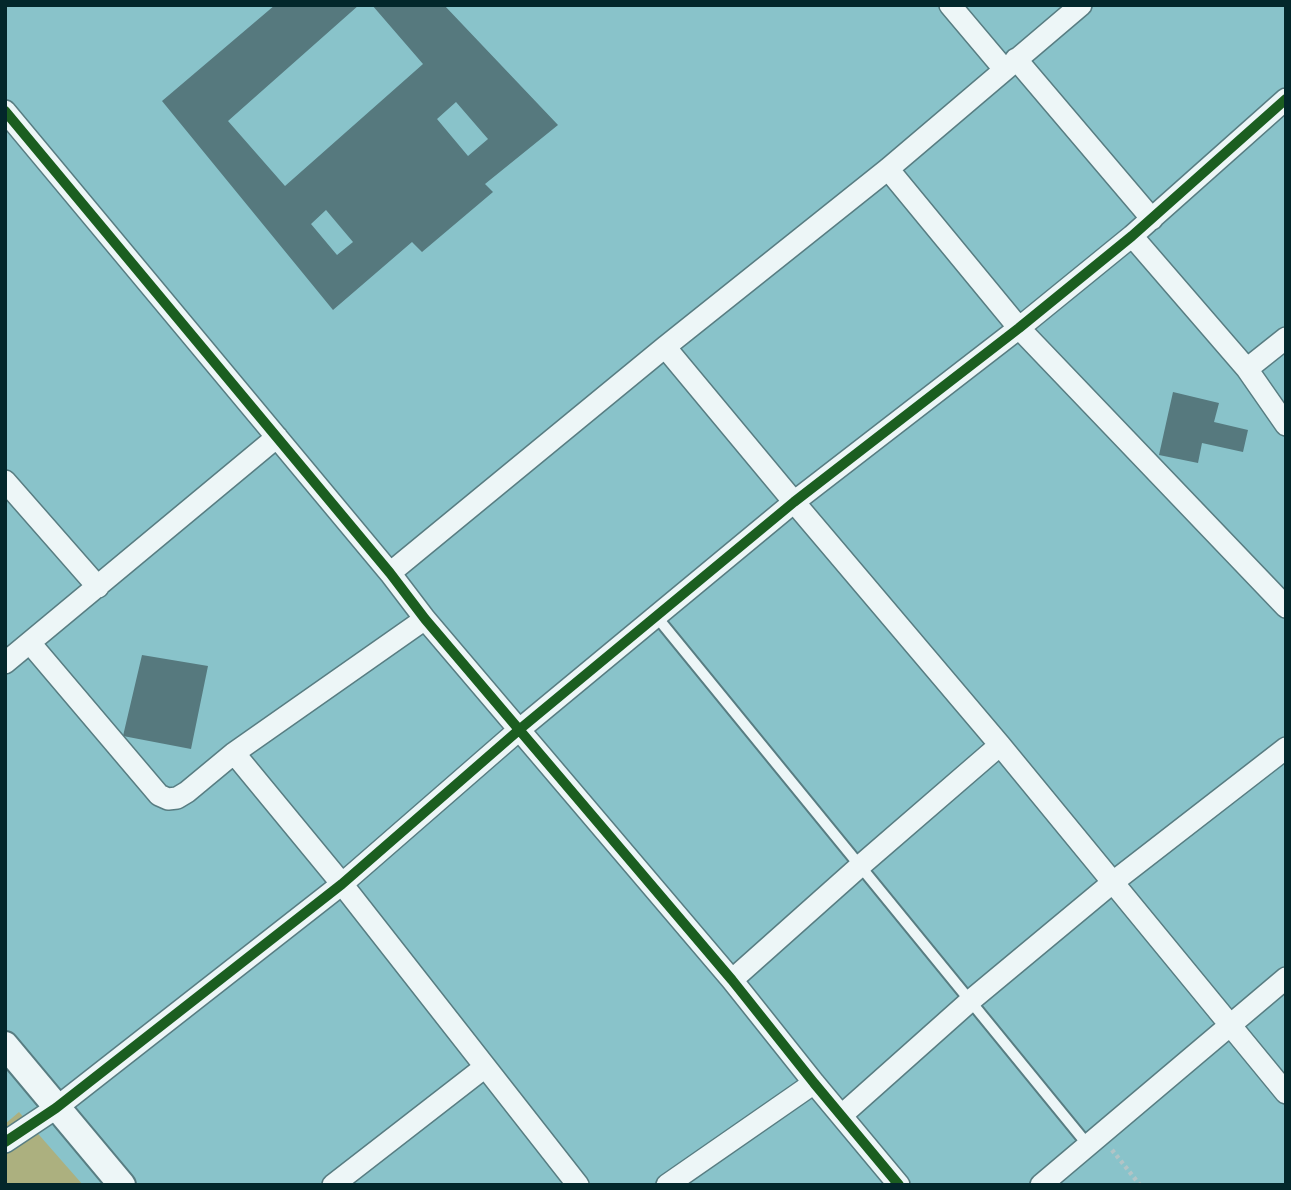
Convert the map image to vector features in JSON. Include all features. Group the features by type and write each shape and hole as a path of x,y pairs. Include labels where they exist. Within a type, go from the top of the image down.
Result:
{"street":[{"path":"950,5 1010,64 1152,219"},
{"path":"390,573 665,347 888,169 1081,5"},
{"path":"5,1142 56,1108 342,884 520,729 794,502 1019,328 1132,236 1286,99"},
{"path":"5,111 425,618 732,980 899,1185"},
{"path":"888,169 1019,328 1286,607"},
{"path":"1132,236 1247,369 1286,425"},
{"path":"1247,369 1286,338"},
{"path":"665,347 1000,746 1286,1093"},
{"path":"5,663 277,438"},
{"path":"5,481 98,587"},
{"path":"30,643 159,794 168,799 177,798 187,792 234,753 425,618"},
{"path":"732,980 1000,746"},
{"path":"842,1115 970,1001 1112,883 1286,748"},
{"path":"234,753 342,884 578,1185"},
{"path":"1041,1185 1286,978"},
{"path":"5,1045 122,1185"},
{"path":"333,1185 485,1068"},
{"path":"667,1185 814,1083"}],"lane":[{"path":"656,616 970,1001 1093,1139"}],"path":[{"path":"1093,1139 1140,1185"}],"green space":[{"path":"19,1112 83,1185 5,1185 5,1124"}],"building":[{"path":"275,5 359,5 228,121 285,186 423,64 372,5 444,5 558,125 485,184 493,192 422,252 412,242 333,310 162,101","holes":["456,102 488,139 468,156 437,119","326,210 353,242 337,255 311,224"]},
{"path":"1173,392 1219,403 1214,422 1248,430 1243,452 1202,443 1198,463 1159,455"},
{"path":"142,655 208,666 191,749 123,736"}],"cycle path":[{"path":"5,1142 56,1108 342,884 520,729 794,502 1019,328 1132,236 1286,99"},
{"path":"5,111 390,573 425,619 732,980 899,1185"}]}
